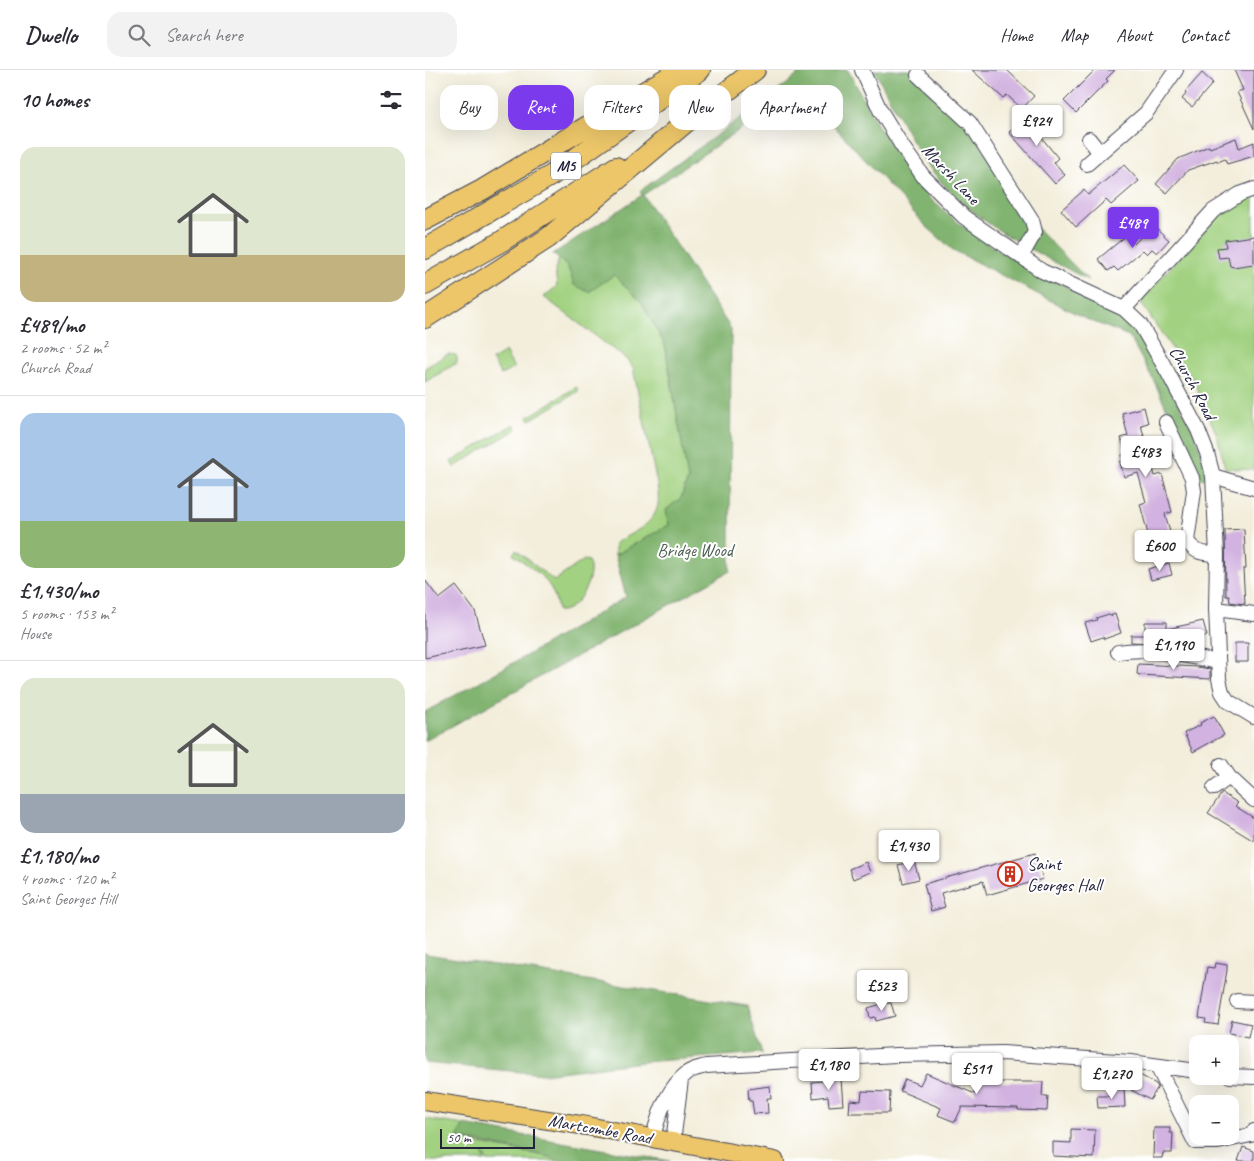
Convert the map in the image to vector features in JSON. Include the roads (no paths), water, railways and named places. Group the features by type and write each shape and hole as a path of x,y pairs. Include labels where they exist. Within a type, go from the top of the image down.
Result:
{"highway":[{"name":"M5","path":"425,220 482,190 680,70"},
{"name":"M5","path":"425,249 552,176 700,70"},
{"name":"M5","path":"731,88 755,70"},
{"name":"M5","path":"425,285 502,241 674,130"},
{"name":"M5","path":"425,318 548,238 677,130"}],"main road":[{"name":"Martcombe Road","path":"425,1101 653,1138 775,1161"}],"street":[{"name":"Marsh Lane","path":"862,70 880,110 901,146 923,176 964,217 1041,271 1124,309"},
{"path":"1087,164 1146,113 1176,70"},
{"name":"Marsh Lane","path":"918,74 970,123 1032,220 1035,232 1021,257"},
{"path":"1089,139 1100,153"},
{"path":"1124,309 1213,211 1240,194 1254,189"},
{"name":"Church Road","path":"1124,309 1140,324 1198,430 1207,453 1213,476 1217,554 1216,609 1219,679 1222,692 1228,701 1254,717"},
{"path":"1165,429 1192,478 1194,491 1187,541 1193,550 1217,554"},
{"path":"1213,476 1254,488"},
{"path":"1216,609 1254,614"},
{"path":"1117,652 1147,650 1218,662"},
{"path":"1221,765 1229,777 1254,800"},
{"path":"1215,788 1229,777"},
{"path":"653,1138 657,1120 672,1090 688,1072 706,1066 896,1054 1008,1054 1131,1062 1189,1070"},
{"path":"1157,1066 1195,1142 1218,1142 1251,1135 1254,1131"},
{"path":"1239,1076 1254,1077"},
{"path":"673,1142 681,1080"}],"place":[{"name":"Saint Georges Hall","path":"1010,874"}],"park label":[{"name":"Bridge Wood","path":"695,550"}]}
